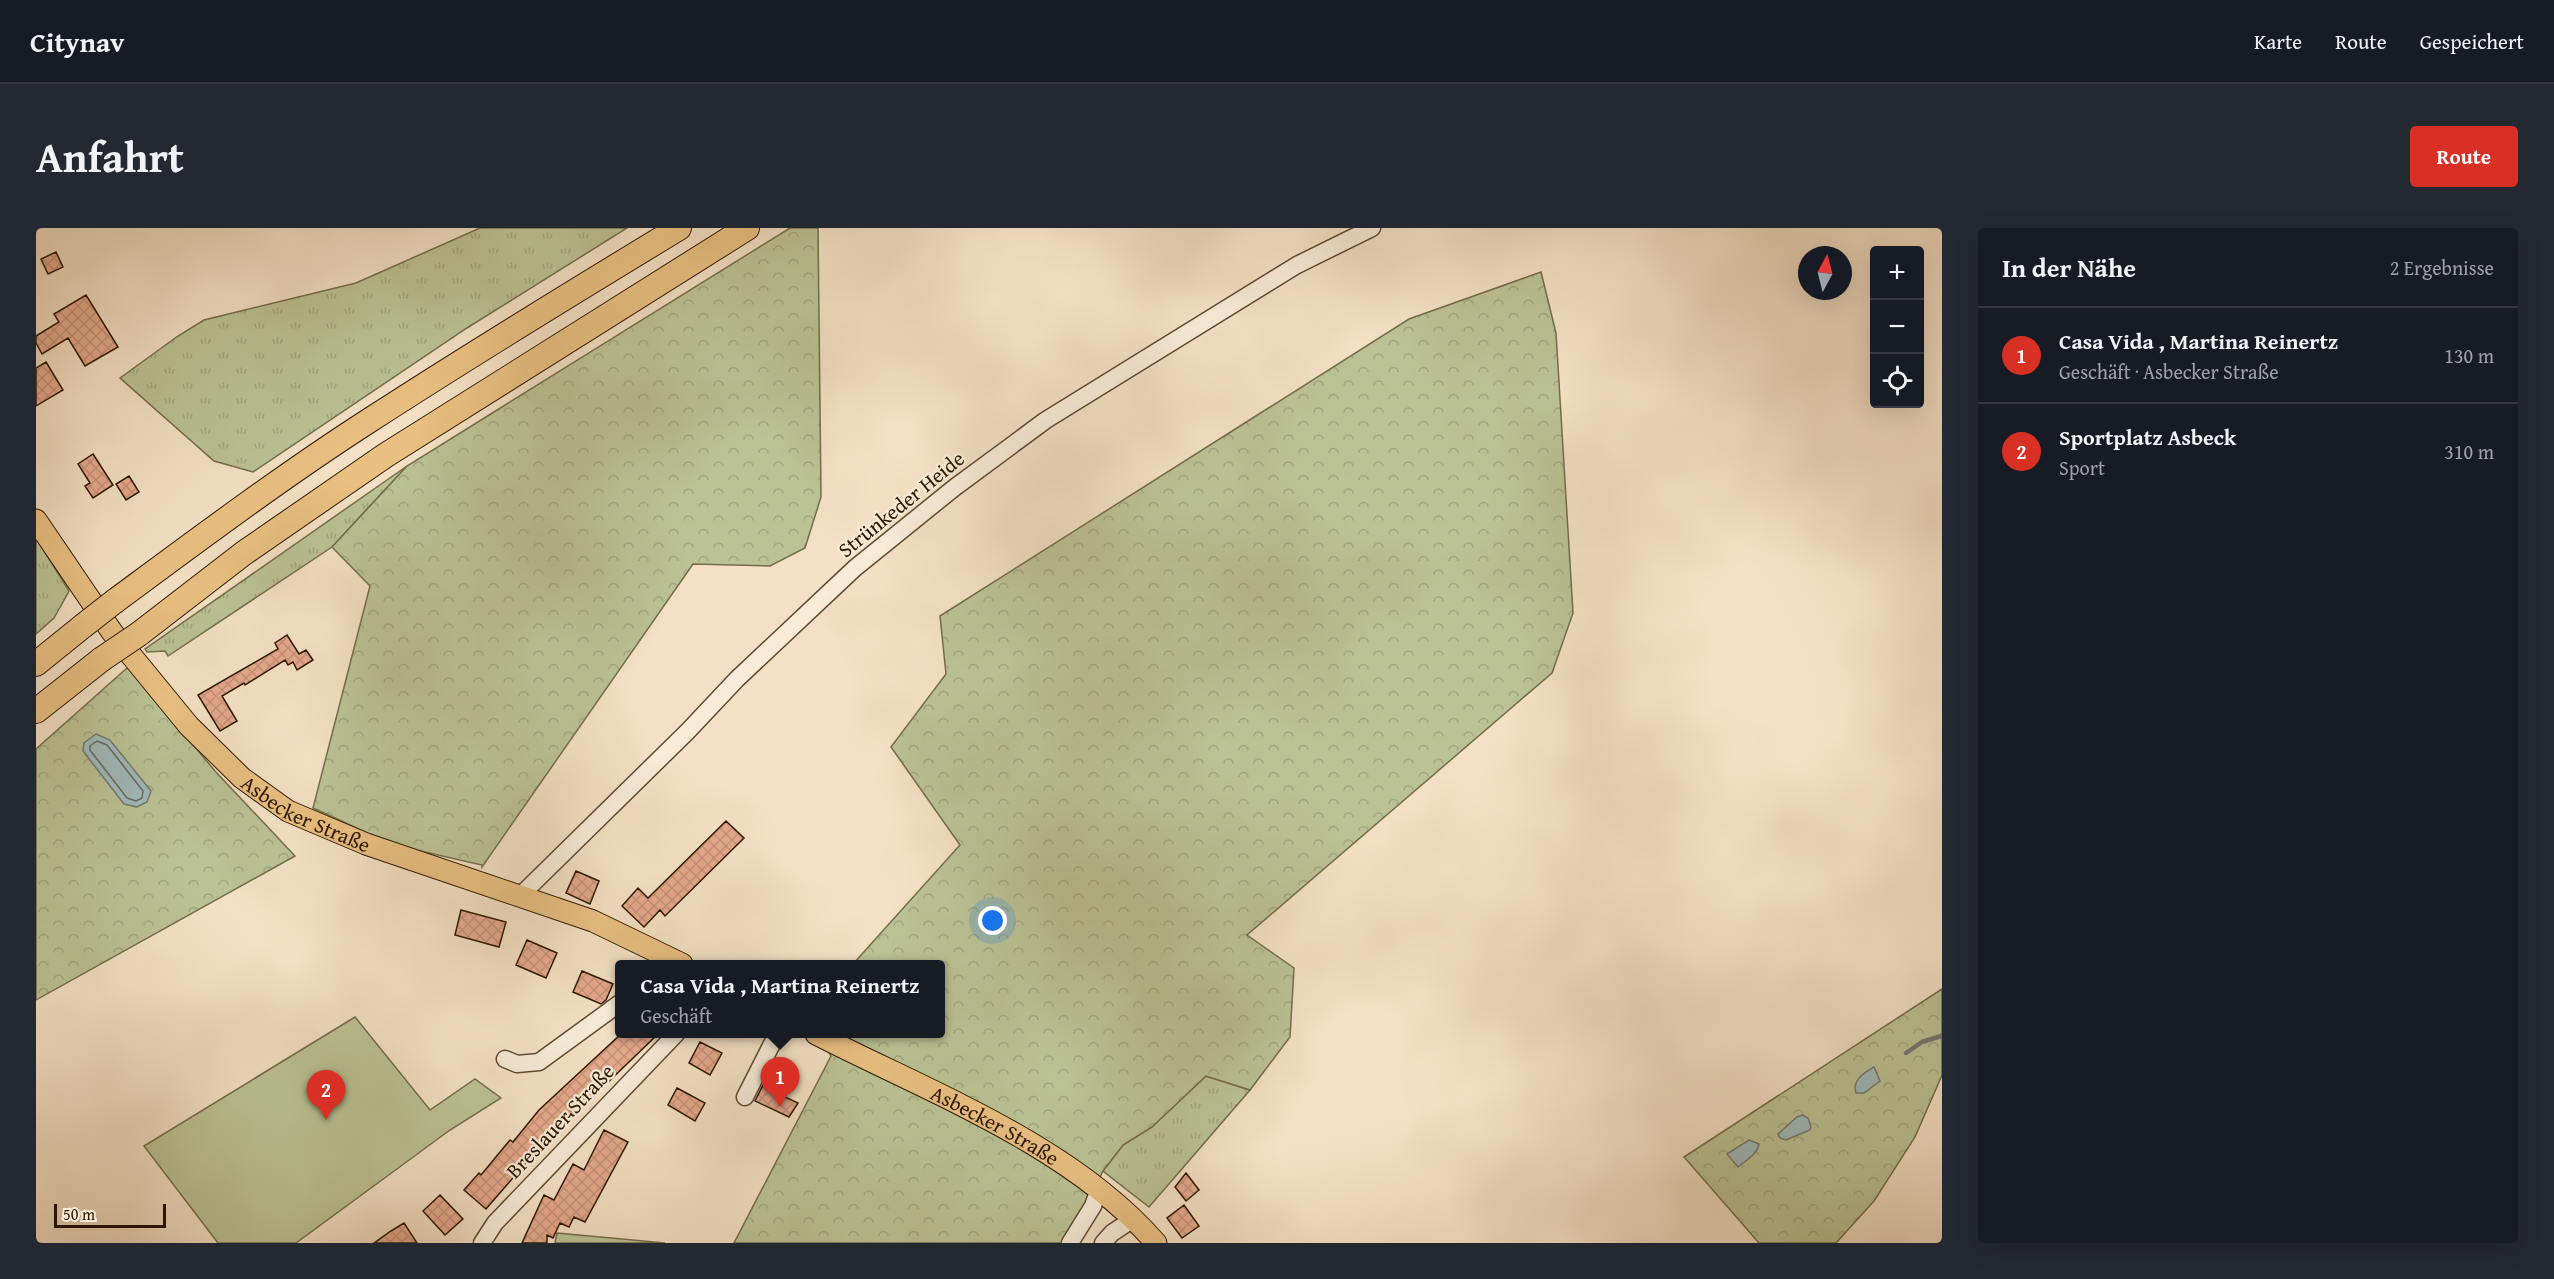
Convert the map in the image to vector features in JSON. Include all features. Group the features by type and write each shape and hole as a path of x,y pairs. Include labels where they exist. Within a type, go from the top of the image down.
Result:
{"highway":[{"path":"36,664 83,626 266,490 369,420 679,228"},
{"path":"36,711 244,553 386,455 747,228"}],"main road":[{"name":"Asbecker Straße","path":"36,520 112,632 189,726 242,778 288,811 366,844 593,921 674,960"},
{"name":"Asbecker Straße","path":"825,1038 875,1061 1050,1154 1099,1189 1156,1243"}],"street":[{"name":"Strünkeder Heide","path":"520,896 688,731 737,679 855,568 954,488 1046,420 1297,265 1371,228"},
{"path":"505,1059 517,1064 539,1062 615,1007"},
{"name":"Breslauer Straße","path":"482,1243 495,1223 672,1038"},
{"path":"746,1097 775,1038"},
{"path":"1070,1243 1093,1206 1099,1189"},
{"path":"1103,1243 1112,1233 1133,1219"}],"green space":[{"path":"480,228 627,228 467,328 253,472 214,461 120,378 204,320 356,283"},
{"path":"790,228 818,228 821,497 805,548 770,566 693,564 482,867 482,865 394,845 313,808 370,586 332,547 407,466"},
{"path":"1541,272 1556,333 1573,613 1552,673 1247,935 1294,968 1290,1037 1250,1090 1206,1076 1152,1127 1123,1145 1103,1171 1072,1236 1066,1243 734,1243 831,1056 820,1038 945,1038 945,960 857,960 960,845 891,747 946,674 940,616 1409,319"},
{"path":"407,466 332,547 168,656 165,651 147,652 145,649"},
{"path":"36,538 69,591 54,618 36,634"},
{"path":"128,667 215,771 295,856 36,1000 36,749"},
{"path":"1942,989 1942,1075 1915,1137 1874,1201 1836,1243 1759,1243 1684,1157"},
{"path":"355,1017 430,1110 475,1079 501,1098 450,1130 296,1243 218,1243 144,1146"},
{"path":"1206,1076 1250,1090 1149,1207 1103,1171 1123,1145 1152,1127"},
{"path":"557,1233 665,1243 555,1243"}],"water":[{"path":"96,734 110,740 151,791 147,802 137,807 124,804 83,751 84,743"},
{"path":"1874,1067 1880,1081 1864,1093 1856,1093 1857,1081"},
{"path":"1802,1115 1808,1118 1810,1130 1786,1140 1780,1138 1778,1134"},
{"path":"1749,1140 1759,1144 1758,1148 1738,1167 1727,1154"}],"building":[{"path":"56,252 63,267 48,274 41,259"},
{"path":"86,295 118,347 85,366 68,338 42,354 36,343 36,336 59,322 54,314"},
{"path":"46,362 63,390 36,406 36,368"},
{"path":"93,454 113,485 93,498 85,486 90,483 78,464"},
{"path":"129,476 139,492 126,500 116,484"},
{"path":"287,635 299,654 306,650 313,660 297,670 293,662 288,665 285,660 245,685 244,683 222,696 237,721 220,731 198,695 278,649 275,643"},
{"path":"726,821 744,838 665,916 660,910 644,927 622,906 638,888 648,898"},
{"path":"576,871 599,881 590,904 566,893"},
{"path":"461,910 506,922 499,947 455,935"},
{"path":"527,940 557,953 546,978 516,965"},
{"path":"582,971 613,984 606,1000 601,1004 573,992"},
{"path":"617,1038 654,1038 573,1116 571,1114 547,1145 544,1142 486,1209 464,1190 479,1173 481,1175 510,1140 513,1142 539,1110"},
{"path":"700,1042 722,1053 710,1075 689,1063"},
{"path":"774,1063 795,1074 785,1097 798,1103 789,1117 755,1101"},
{"path":"677,1088 705,1103 695,1121 668,1105"},
{"path":"604,1130 628,1142 585,1222 574,1217 569,1227 560,1223 553,1238 547,1235 547,1243 522,1243 544,1195 554,1200 573,1164 584,1170"},
{"path":"1186,1173 1199,1190 1186,1201 1175,1187"},
{"path":"440,1195 463,1219 445,1235 423,1211"},
{"path":"1184,1205 1199,1226 1182,1238 1167,1218"},
{"path":"404,1223 417,1243 374,1243 391,1231"}],"waterway":[{"path":"1906,1053 1922,1042 1941,1036"}],"place":[{"name":"Casa Vida , Martina Reinertz","path":"780,1107"},
{"name":"Sportplatz Asbeck","path":"326,1120"}]}
